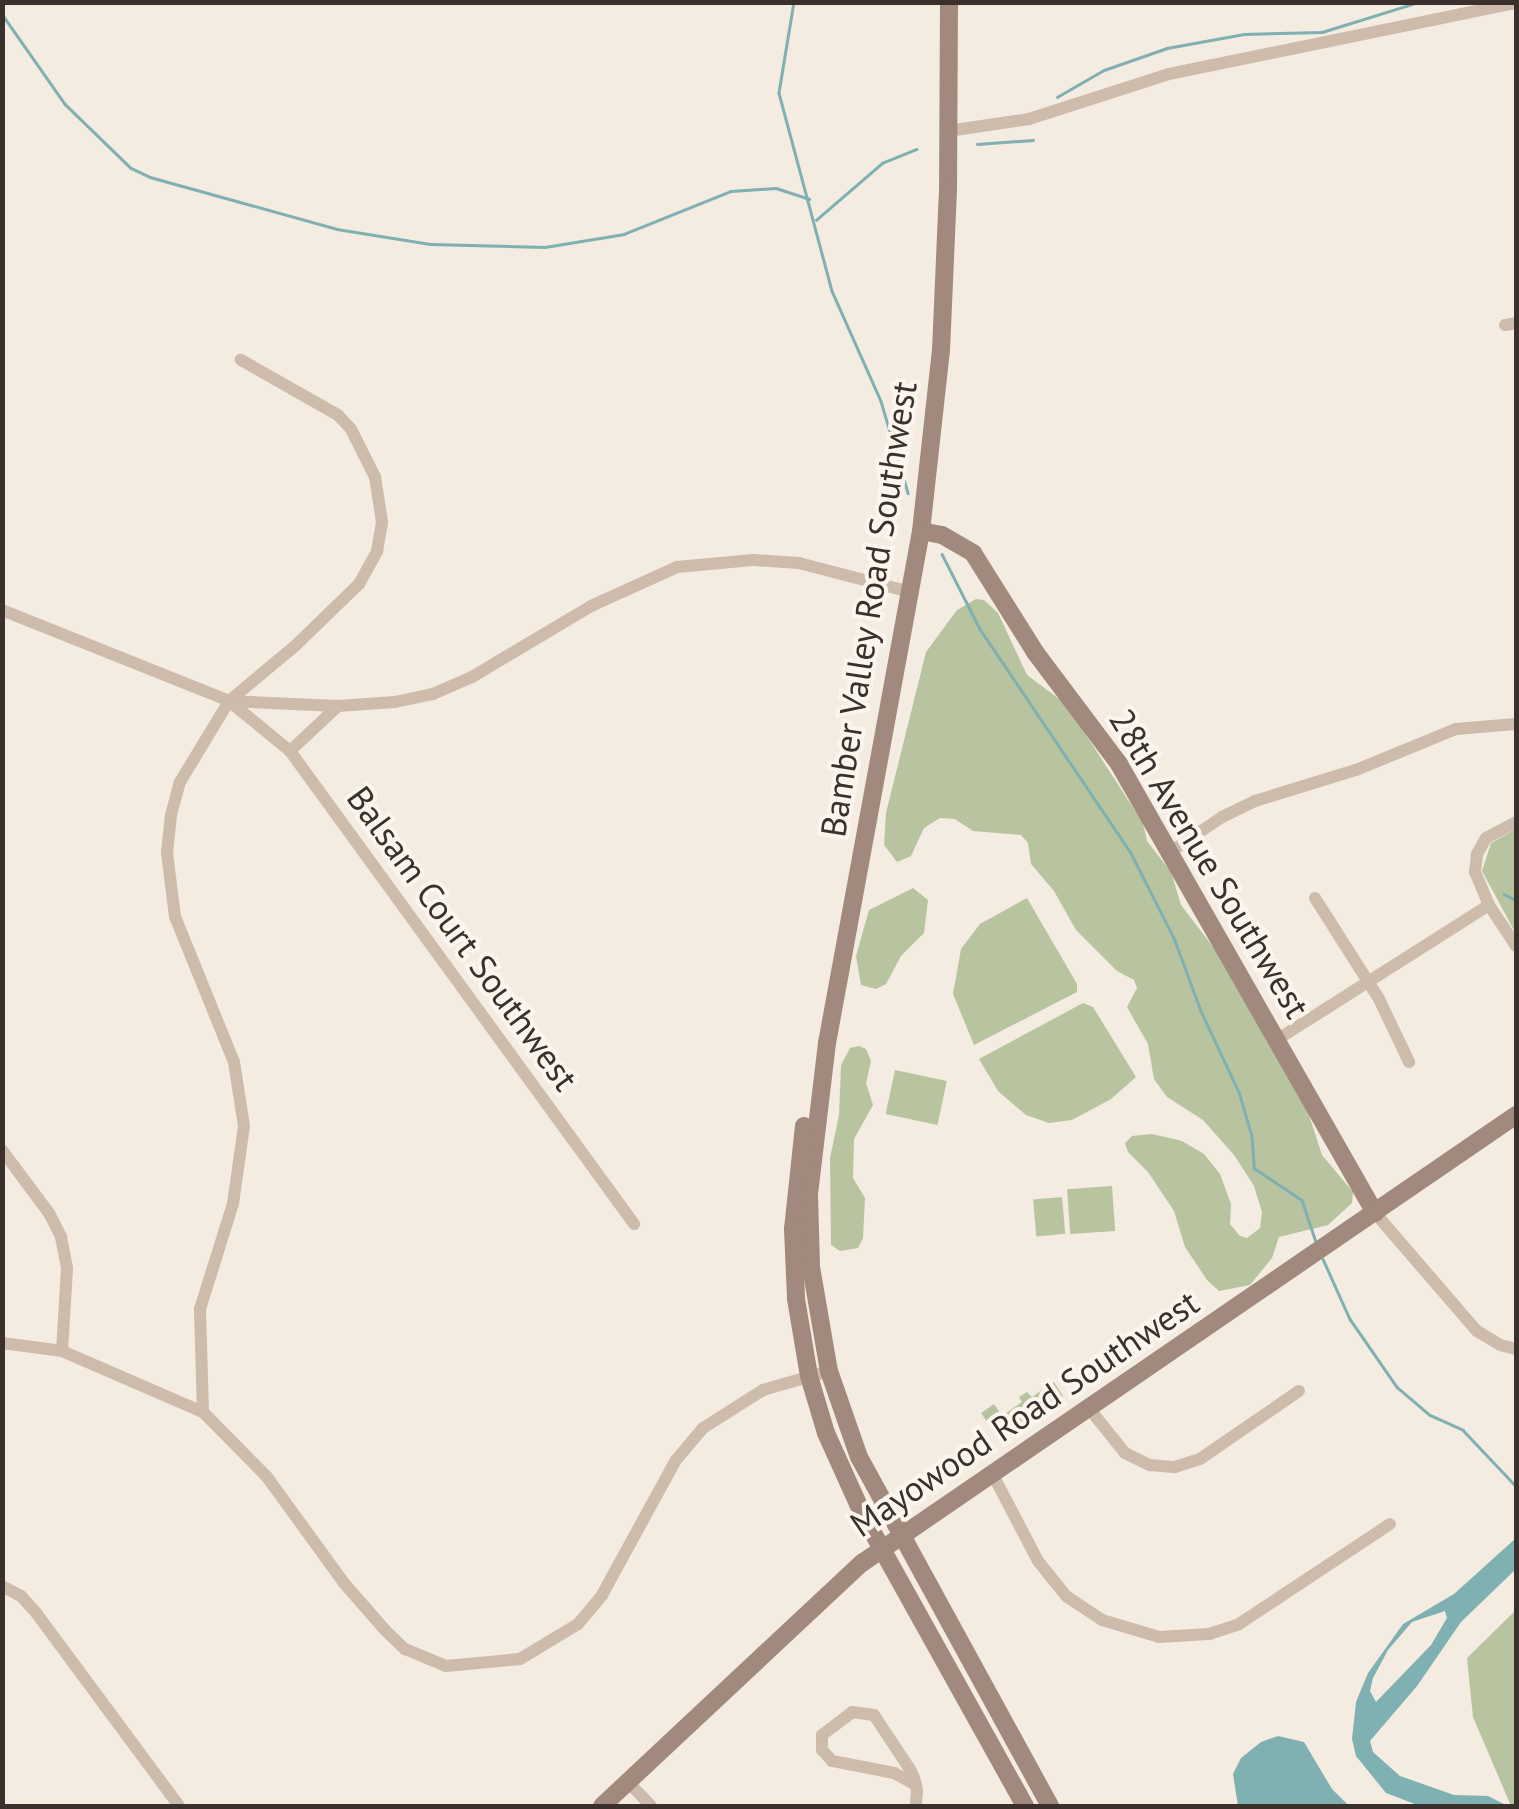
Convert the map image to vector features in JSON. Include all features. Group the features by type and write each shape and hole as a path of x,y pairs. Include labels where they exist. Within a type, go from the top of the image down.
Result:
{"main road":[{"name":"Bamber Valley Road Southwest","path":"948,2 941,350 921,531 827,1044 809,1194 811,1267 830,1371 859,1456 1050,1806"},
{"name":"28th Avenue Southwest","path":"921,531 942,534 973,553 1034,652 1119,764 1375,1213"},
{"name":"Bamber Valley Road Southwest","path":"827,1044 802,1135 793,1230 796,1299 808,1376 841,1470 1025,1806"},
{"name":"Mayowood Road Southwest","path":"602,1806 827,1592 882,1548 1516,1115"}],"street":[{"path":"948,131 1030,119 1169,74 1516,3"},
{"path":"203,1412 200,1309 232,1204 244,1126 234,1062 175,917 167,853 180,782 229,700 295,646 359,584 378,551 382,522 375,477 352,430 338,414 242,360"},
{"path":"2,610 229,700 338,706 395,702 433,694 472,677 605,599 677,567 753,560 799,563 910,592"},
{"name":"Balsam Court Southwest","path":"229,700 290,750 634,1224"},
{"path":"290,750 338,706"},
{"path":"1170,852 1220,818 1254,801 1356,770 1456,729 1516,724"},
{"path":"1516,822 1493,831 1477,854 1477,880 1516,946"},
{"path":"1315,898 1368,981 1409,1062"},
{"path":"1278,1039 1489,905"},
{"path":"2,1150 49,1212 61,1237 67,1268 62,1351"},
{"path":"1375,1213 1477,1331 1500,1345 1516,1348"},
{"path":"2,1342 62,1351 203,1412 267,1477 344,1583 405,1649 446,1666 470,1667 520,1660 578,1624 602,1595 638,1523 695,1436 720,1414 749,1397 830,1371"},
{"path":"1088,1407 1125,1453 1150,1465 1175,1467 1200,1459 1299,1391"},
{"path":"992,1473 1038,1561 1055,1584 1088,1613 1143,1635 1191,1637 1239,1624 1390,1524"},
{"path":"2,1586 21,1596 38,1614 179,1806"},
{"path":"916,1785 894,1774 832,1761 822,1750 822,1735 846,1715 870,1712 880,1720 916,1785 916,1806"},
{"path":"628,1782 651,1806"}],"green space":[{"path":"976,599 984,600 998,613 1027,675 1066,704 1143,823 1147,841 1171,872 1181,905 1217,952 1308,1112 1322,1155 1353,1192 1352,1203 1328,1225 1279,1237 1272,1258 1250,1285 1219,1291 1207,1280 1185,1247 1174,1211 1148,1172 1128,1152 1125,1143 1132,1136 1152,1134 1182,1141 1204,1154 1220,1174 1231,1204 1230,1224 1240,1236 1247,1238 1260,1228 1262,1212 1254,1186 1234,1155 1203,1120 1167,1097 1154,1079 1148,1044 1127,1007 1137,988 1134,980 1117,971 1076,930 1054,891 1031,864 1028,843 1021,835 973,831 955,819 940,818 924,828 911,856 897,862 884,845 886,813 926,652 957,610"},
{"path":"1516,829 1516,934 1482,871 1491,843"},
{"path":"913,888 928,900 924,933 901,956 886,984 876,989 861,985 856,956 869,910"},
{"path":"1027,898 1077,984 1077,992 974,1045 953,994 961,949 980,924"},
{"path":"1083,1003 1093,1007 1136,1077 1111,1099 1072,1120 1049,1123 1026,1115 998,1091 979,1059"},
{"path":"850,1048 866,1049 871,1061 866,1083 873,1105 854,1139 853,1178 865,1198 863,1238 858,1248 840,1251 831,1245 830,1158 839,1115 841,1065"},
{"path":"895,1070 947,1081 937,1125 886,1114"},
{"path":"1112,1186 1115,1231 1070,1234 1067,1189"},
{"path":"1062,1197 1065,1234 1036,1236 1033,1200"},
{"path":"1054,1382 1063,1396 999,1440 981,1413 994,1404 1002,1416 1022,1402 1019,1397 1027,1392 1032,1397"},
{"path":"1516,1610 1516,1806 1511,1806 1473,1717 1467,1658"}],"water":[{"path":"1516,1538 1516,1569 1461,1622 1417,1686 1370,1741 1373,1752 1400,1776 1454,1795 1488,1796 1508,1806 1420,1806 1386,1793 1356,1756 1352,1739 1356,1702 1368,1673 1403,1624 1454,1594","holes":["1445,1611 1447,1618 1431,1645 1376,1702 1370,1691 1388,1650 1412,1622"]},
{"path":"1278,1736 1304,1742 1332,1789 1349,1806 1238,1806 1233,1774 1241,1758 1261,1742"}],"waterway":[{"path":"794,2 779,93 832,291 881,401 908,493"},
{"path":"1057,97 1104,70 1167,48 1244,34 1322,32 1419,2"},
{"path":"2,14 65,104 131,168 150,177 337,229 430,244 545,247 624,234 731,191 776,188 809,199"},
{"path":"977,144 1033,140"},
{"path":"816,220 882,163 916,149"},
{"path":"942,554 980,629 1130,851 1174,938 1201,1011 1239,1092 1252,1136 1254,1168 1302,1200 1316,1242"},
{"path":"1504,894 1516,900"},
{"path":"1323,1259 1350,1319 1397,1387 1430,1415 1463,1430 1516,1486"}]}
